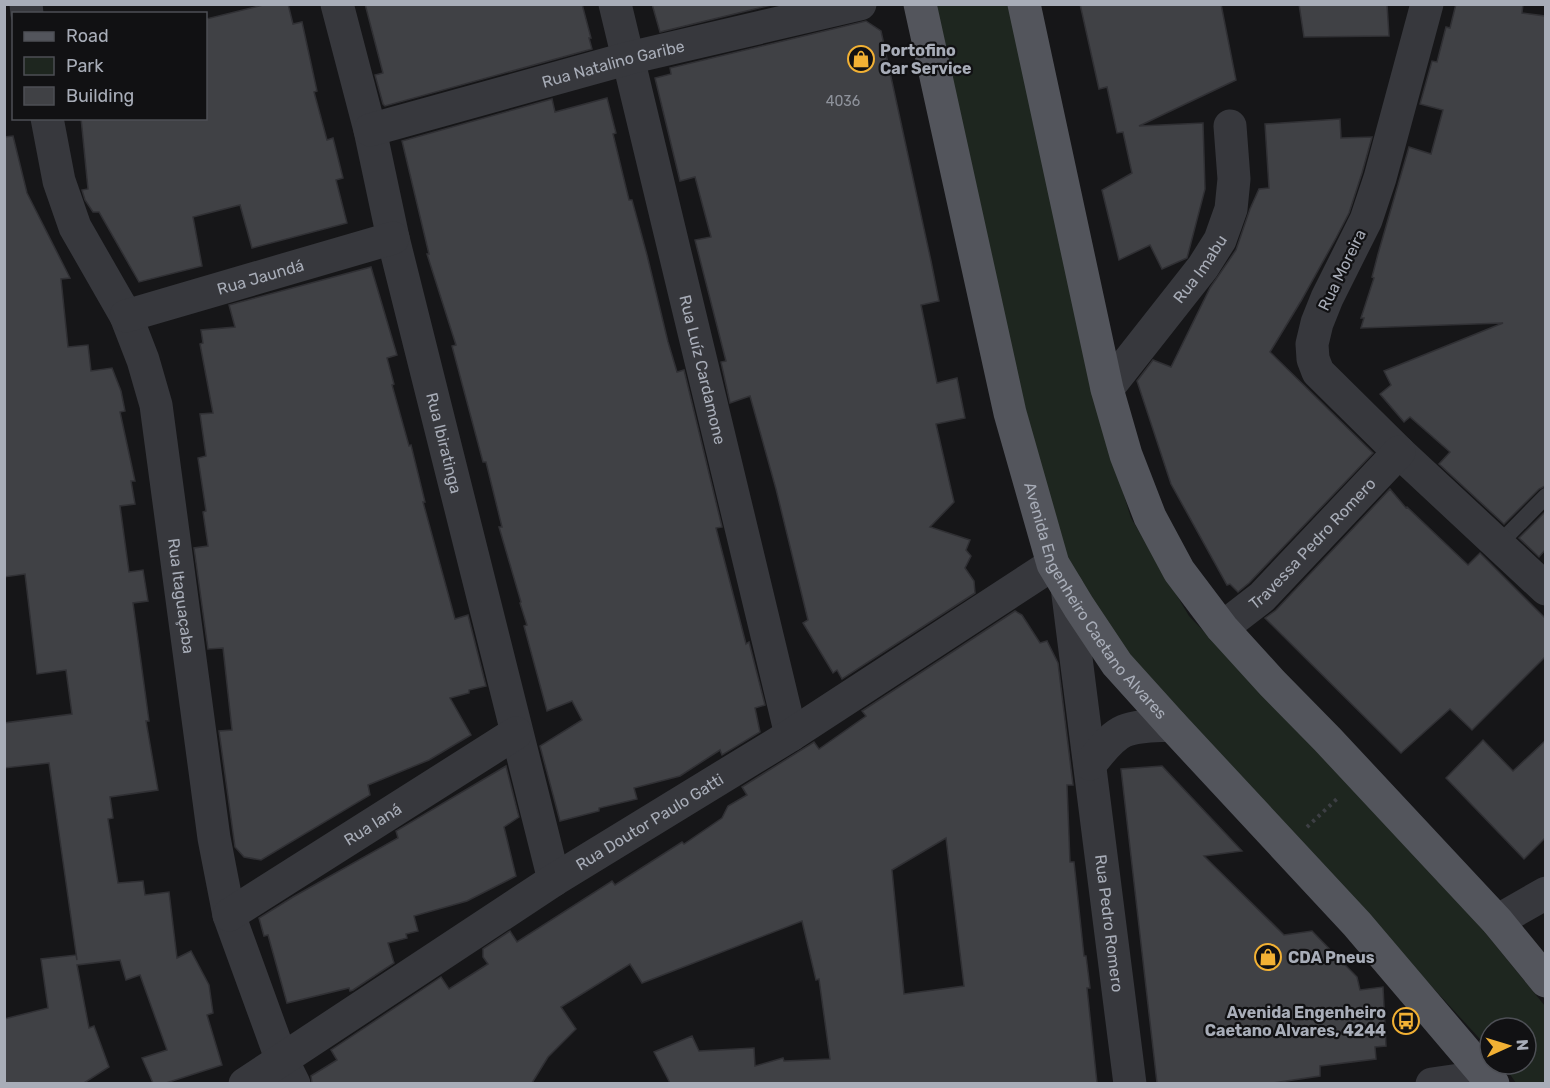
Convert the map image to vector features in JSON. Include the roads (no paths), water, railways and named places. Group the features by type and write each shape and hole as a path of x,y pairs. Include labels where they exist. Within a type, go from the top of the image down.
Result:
{"main road":[{"name":"Avenida Engenheiro Caetano Alvares","path":"920,4 1010,413 1060,575 1118,664 1364,933 1490,1080"},
{"path":"1024,4 1107,389 1126,455 1150,517 1179,571 1222,628 1497,921 1545,981"}],"street":[{"name":"Rua Ibiratinga","path":"336,4 370,130 393,237 554,880"},
{"name":"Rua Luíz Cardamone","path":"615,4 791,735"},
{"name":"Rua Natalino Garibe","path":"370,130 629,58 860,4"},
{"name":"Rua Moreira","path":"1427,4 1377,189 1366,220 1327,298 1312,344 1313,358 1318,372 1399,452 1545,589"},
{"name":"Rua Itaguaçaba","path":"47,120 59,181 75,227 126,316 143,360 156,405 214,838 230,915 287,1071"},
{"name":"Rua Imabu","path":"1107,389 1203,267 1220,240 1231,210 1234,179 1230,126"},
{"name":"Rua Jaundá","path":"126,316 393,237"},
{"name":"Travessa Pedro Romero","path":"1222,628 1262,597 1399,452"},
{"name":"Rua Doutor Paulo Gatti","path":"245,1083 287,1071 554,880 791,735 1060,575"},
{"name":"Rua Pedro Romero","path":"1060,575 1090,764 1130,1083"},
{"path":"1090,764 1113,738 1124,731 1172,725"},
{"name":"Rua Ianá","path":"230,915 516,733"},
{"path":"1497,921 1545,893"},
{"path":"1432,1083 1490,1080"}],"lane":[{"path":"1499,544 1545,496"}],"place":[{"name":"Portofino Car Service","path":"861,59"},
{"name":"CDA Pneus","path":"1268,957"},
{"name":"Avenida Engenheiro Caetano Alvares, 4244","path":"1406,1021"}]}
